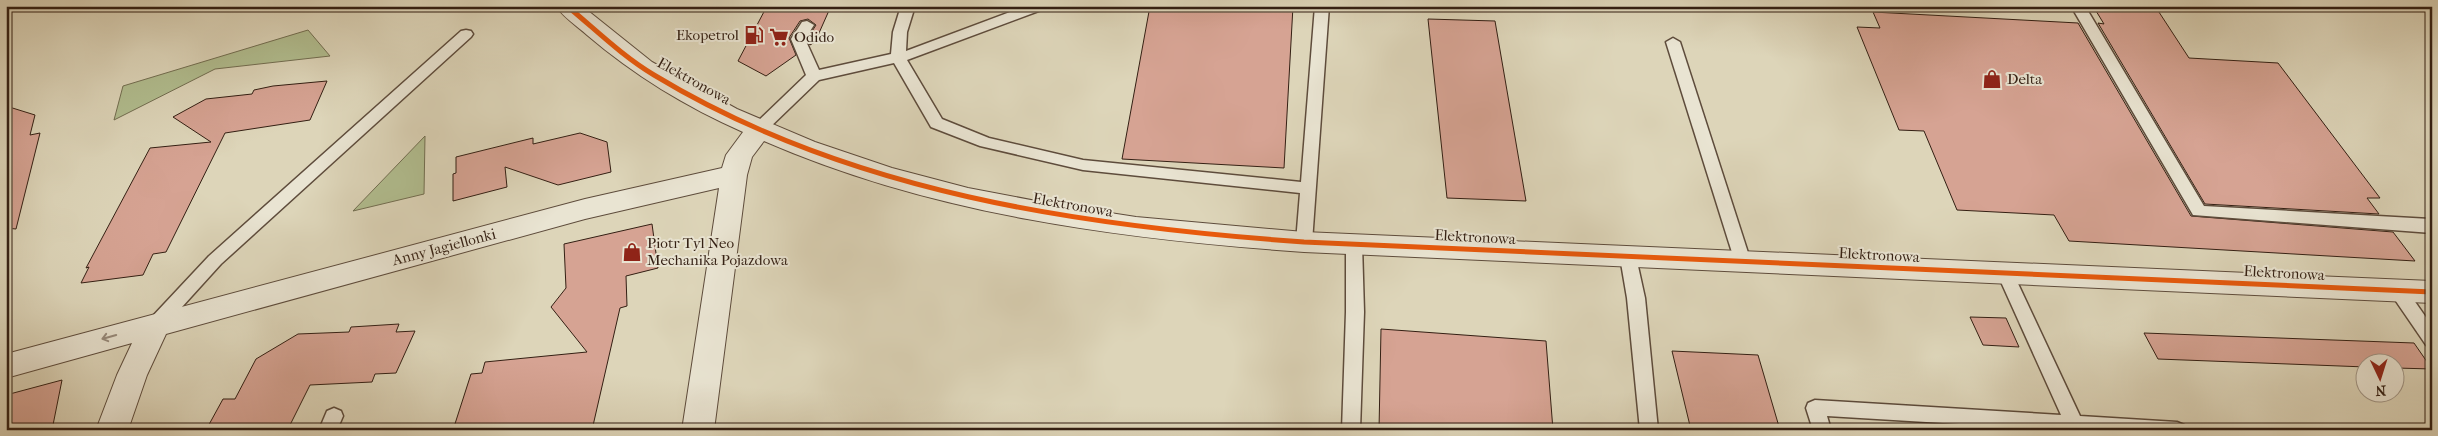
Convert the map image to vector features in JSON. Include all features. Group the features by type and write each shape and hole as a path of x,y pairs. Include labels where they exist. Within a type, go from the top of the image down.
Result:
{"street":[{"name":"Elektronowa","path":"567,6 653,74 710,106 814,150 881,173 947,192 1033,211 1127,227 1214,236 1304,242 2432,292"},
{"path":"698,430 734,175 739,155 760,128"},
{"name":"Anny Jagiellonki","path":"6,366 585,209 734,175"},
{"path":"112,430 132,375 156,324"}],"lane":[{"path":"908,6 900,32 898,57 936,123 985,142 1083,164 1309,188"},
{"path":"760,128 814,76 898,57 1039,6"},
{"path":"1304,242 1322,6"},
{"path":"2078,6 2199,211 2430,225 2432,227"},
{"path":"806,25 798,39 814,76"},
{"path":"156,324 215,260 466,34"},
{"path":"1673,42 1744,262"},
{"path":"1350,430 1355,312 1354,244"},
{"path":"1628,257 1636,298 1649,430"},
{"path":"2006,273 2074,423"},
{"path":"2398,291 2432,340"},
{"path":"1822,430 1815,408 2177,430"}],"green space":[{"path":"308,30 330,56 215,69 114,120 123,86"},
{"path":"425,136 424,194 353,211"}],"building":[{"path":"767,6 831,6 815,42 810,45 807,39 816,25 808,19 800,21 789,38 796,55 766,76 738,61"},
{"path":"1150,6 1293,6 1284,168 1122,159"},
{"path":"2093,6 2155,6 2189,58 2278,63 2380,198 2367,198 2379,214 2205,204 2098,23 2104,24"},
{"name":"Delta","path":"1873,12 2078,23 2191,216 2393,232 2415,261 2069,241 2054,215 1957,210 1924,131 1899,130 1857,27 1880,28"},
{"path":"1428,19 1495,21 1526,201 1447,198"},
{"path":"327,81 310,120 225,133 166,252 153,254 143,275 81,283 89,267 86,268 150,148 211,142 173,117 206,99 252,94 254,90 273,86"},
{"path":"6,106 35,115 30,135 40,133 16,229 6,228"},
{"path":"580,133 607,142 611,172 558,185 505,167 507,187 453,201 453,174 456,173 456,157 533,138 533,144"},
{"path":"652,224 658,268 626,276 627,306 620,308 592,430 453,430 471,374 482,373 485,362 587,352 551,307 566,288 564,244"},
{"path":"1970,317 2006,318 2019,347 1983,345"},
{"path":"399,324 396,332 415,331 396,373 375,374 372,382 310,385 289,427 278,430 206,430 223,399 235,399 256,359 298,334 349,332 351,327"},
{"path":"1381,329 1546,341 1553,430 1379,430"},
{"path":"2144,333 2414,343 2432,369 2406,368 2406,354 2356,354 2356,367 2158,359"},
{"path":"1672,351 1758,355 1780,430 1691,430"},
{"path":"62,380 52,430 6,430 6,395"}],"cycle path":[{"path":"567,6 621,51 654,75 728,115 806,149 886,176 968,197 1052,214 1136,227 1304,242 2432,292"}],"place":[{"name":"Ekopetrol","path":"754,35"},
{"name":"Odido","path":"779,37"},
{"name":"Delta","path":"1992,79"},
{"name":"Piotr Tyl Neo Mechanika Pojazdowa","path":"632,252"}]}
